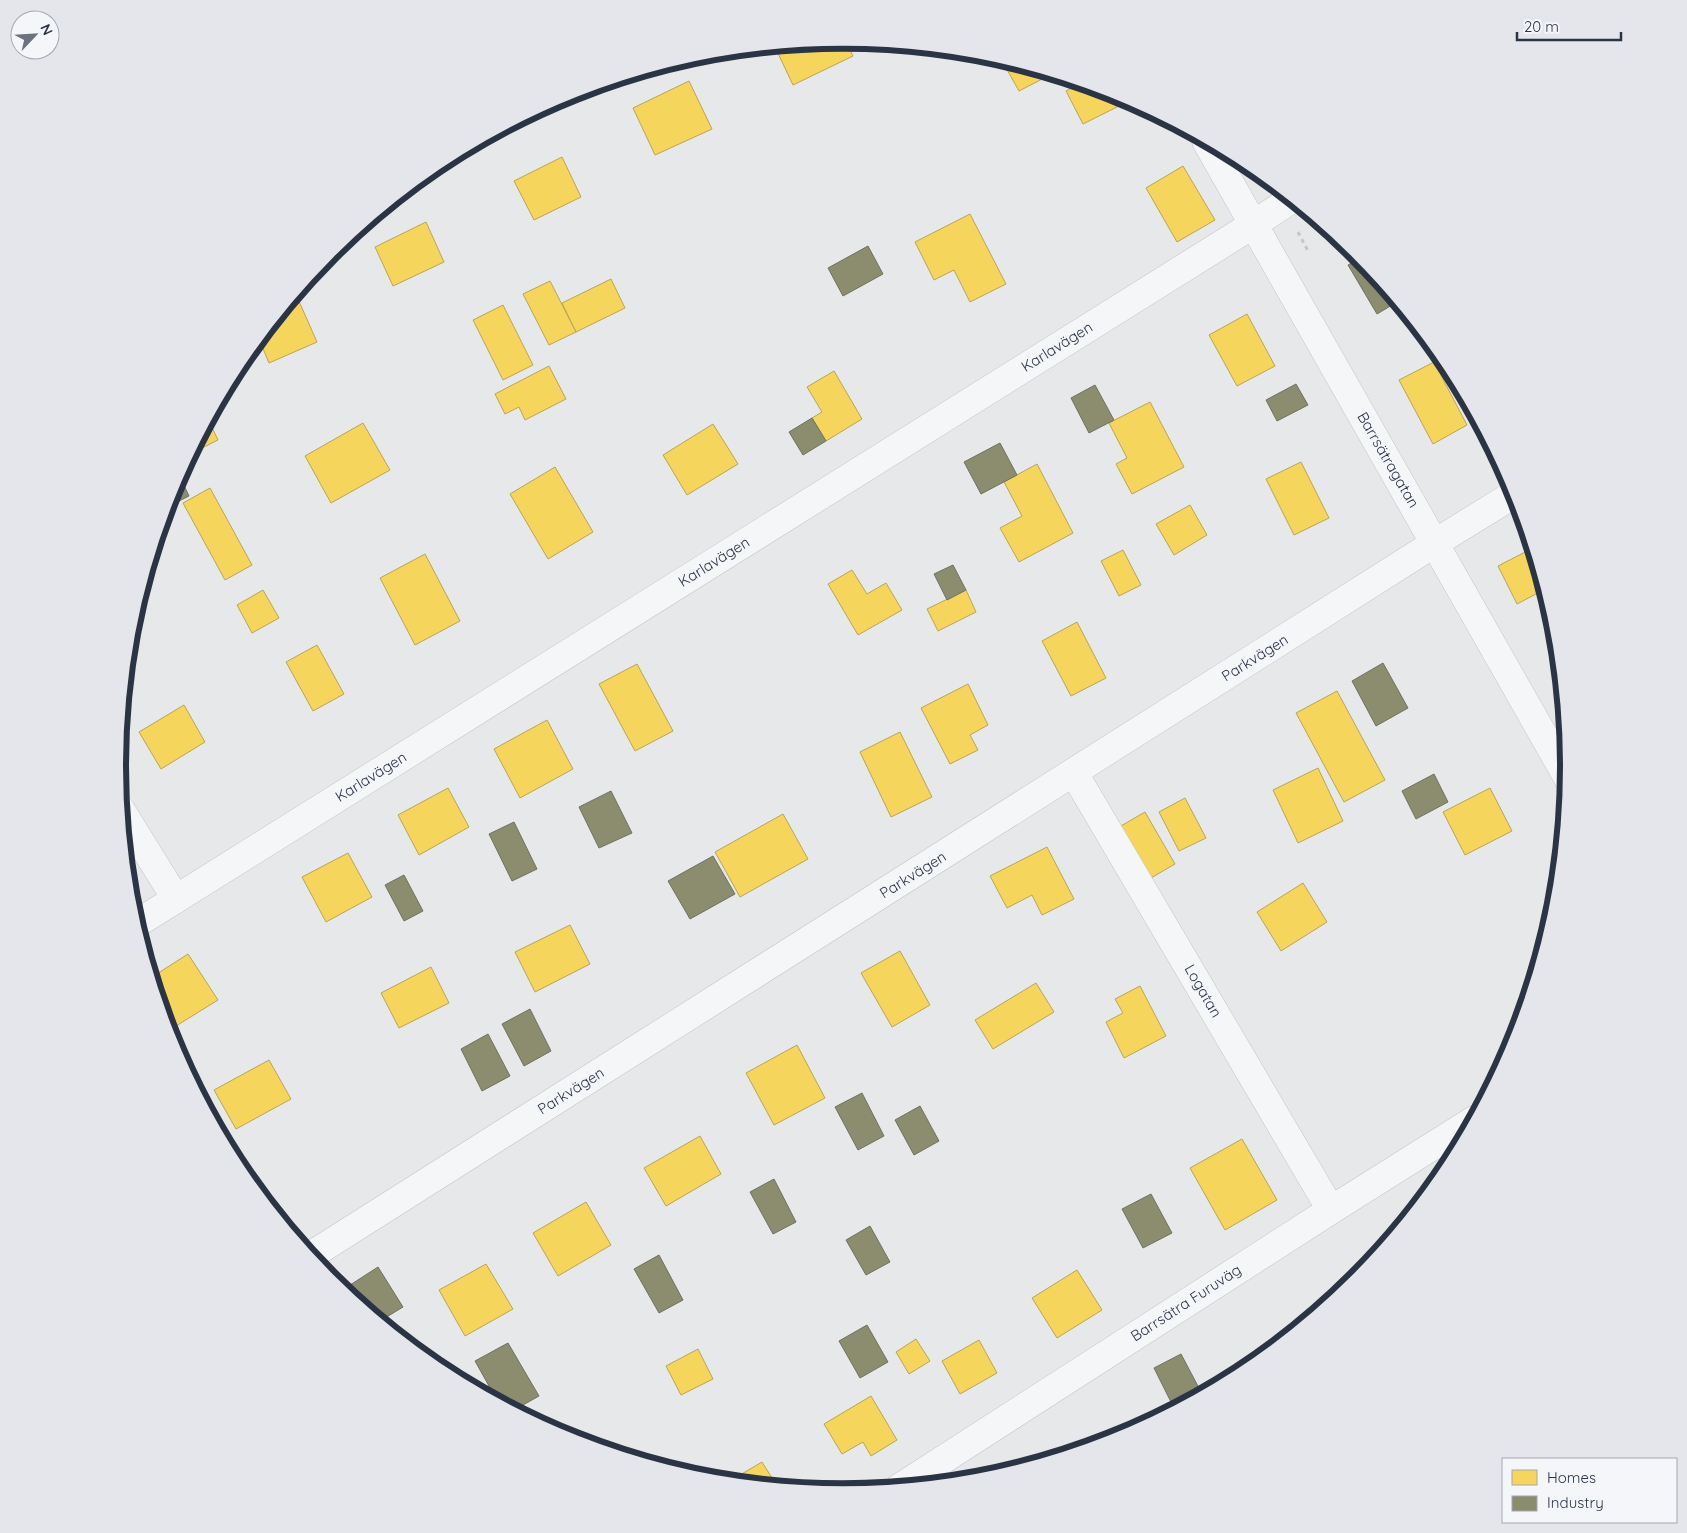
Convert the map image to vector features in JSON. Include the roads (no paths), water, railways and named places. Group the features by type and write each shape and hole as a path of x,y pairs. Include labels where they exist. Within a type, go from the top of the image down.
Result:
{"street":[{"name":"Barrsätragatan","path":"1212,151 1561,766"},
{"name":"Karlavägen","path":"143,920 1287,202"},
{"name":"Parkvägen","path":"316,1252 1509,497"},
{"name":"Logatan","path":"1074,773 1331,1210"},
{"path":"128,821 176,899"},
{"name":"Barrsätra Furuväg","path":"910,1481 1464,1126"}]}
